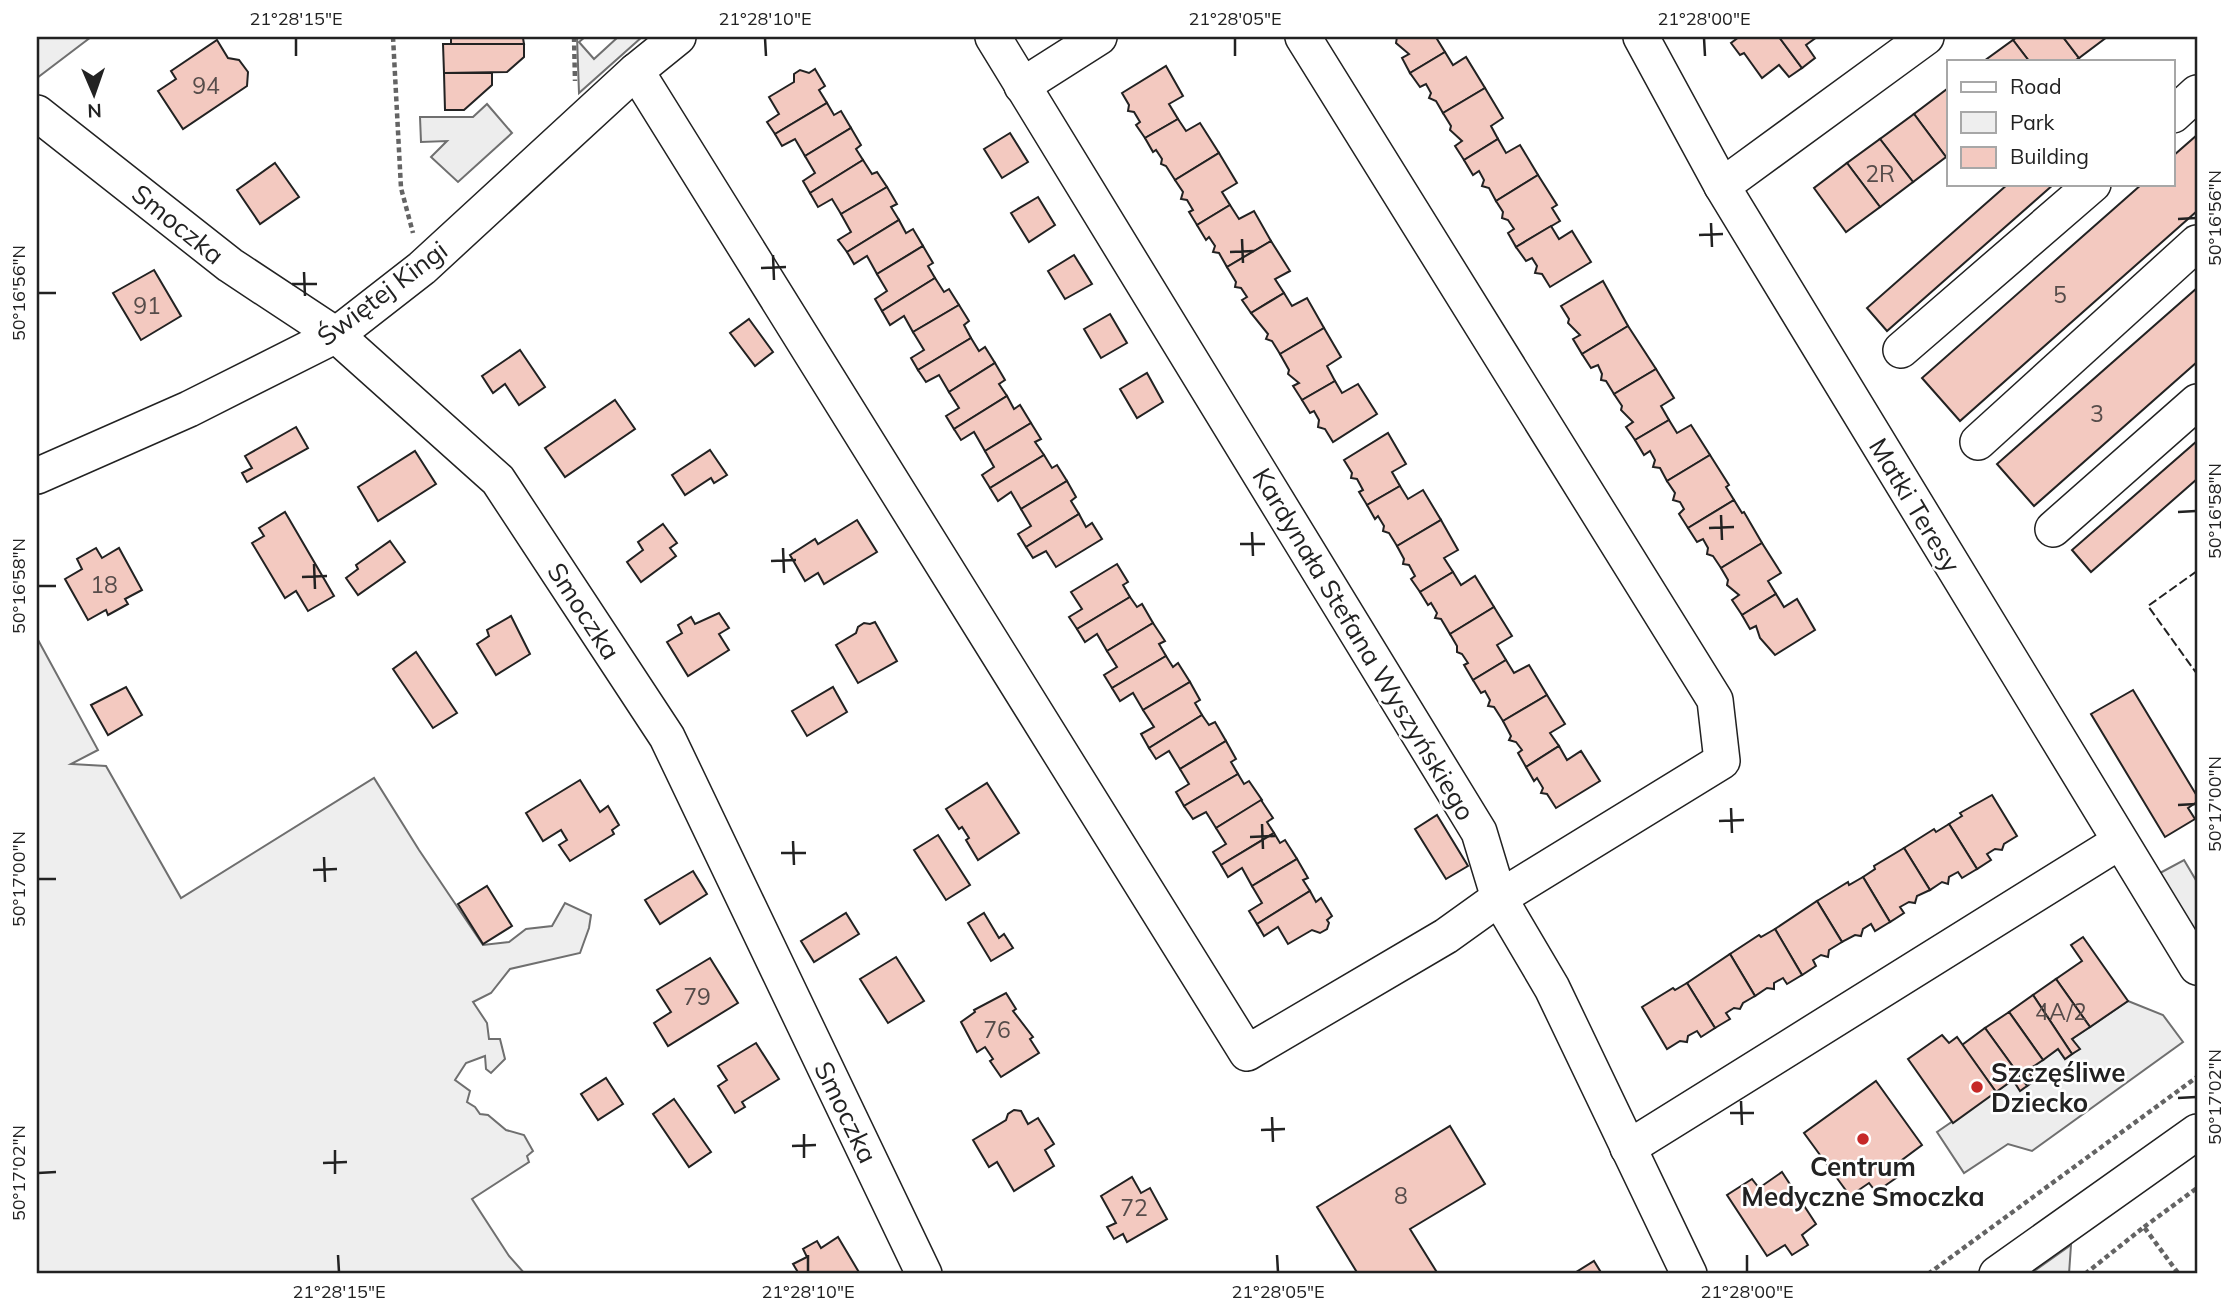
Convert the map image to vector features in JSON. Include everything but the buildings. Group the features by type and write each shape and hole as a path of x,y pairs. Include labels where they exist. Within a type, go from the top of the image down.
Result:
{"street":[{"name":"Świętej Kingi","path":"37,476 189,409 336,335 422,268 636,71 678,37"},
{"name":"Kardynała Stefana Wyszyńskiego","path":"993,37 1479,832 1499,898 1552,988 1689,1274"},
{"path":"1022,86 1099,37"},
{"path":"636,71 1247,1053 1447,936 1499,898 1722,761 1715,700 1303,37"},
{"name":"Matki Teresy","path":"1641,37 1721,186 2197,967"},
{"path":"1721,186 1926,37"},
{"path":"2174,113 2197,93"},
{"name":"Smoczka","path":"37,113 230,265 336,335 498,480 667,737 924,1274"},
{"path":"1901,351 2091,186"},
{"path":"1978,442 2197,243"},
{"path":"2053,529 2197,402"},
{"path":"1628,1148 2119,842"},
{"path":"1997,1274 2197,1132"}],"path":[{"path":"393,37 401,188 422,268"},
{"path":"574,37 575,90"},
{"path":"1928,1274 2197,1077"},
{"path":"2085,1274 2197,1188"},
{"path":"2144,1227 2178,1272 2188,1274"}],"green space":[{"path":"37,37 91,37 37,78"},
{"path":"577,37 585,37 579,42 594,59 618,37 642,37 579,93"},
{"path":"37,638 98,750 71,764 106,766 181,898 374,778 483,945 509,942 526,929 552,926 565,903 591,915 580,953 510,969 491,993 473,1002 487,1023 489,1039 500,1039 505,1059 491,1073 486,1069 485,1056 466,1063 455,1080 470,1091 467,1102 480,1114 488,1115 506,1130 524,1135 533,1151 527,1156 529,1162 472,1199 509,1256 525,1274 37,1274"}],"shaded area":[{"path":"487,104 512,133 458,182 431,157 447,141 421,142 420,117 473,117"},
{"path":"2184,860 2197,882 2197,937 2160,873"},
{"path":"2128,1001 2163,1015 2183,1042 2032,1151 2008,1144 1964,1173 1937,1132 2013,1080 2020,1090 2034,1081 2028,1070 2058,1049 2065,1059 2079,1049 2072,1039"},
{"path":"2071,1245 2069,1274 2030,1274"}],"fence":[{"path":"2197,571 2148,606 2197,674"}],"place":[{"name":"Szczęśliwe Dziecko","path":"1977,1087"},
{"name":"Centrum Medyczne Smoczka","path":"1863,1139"}]}
